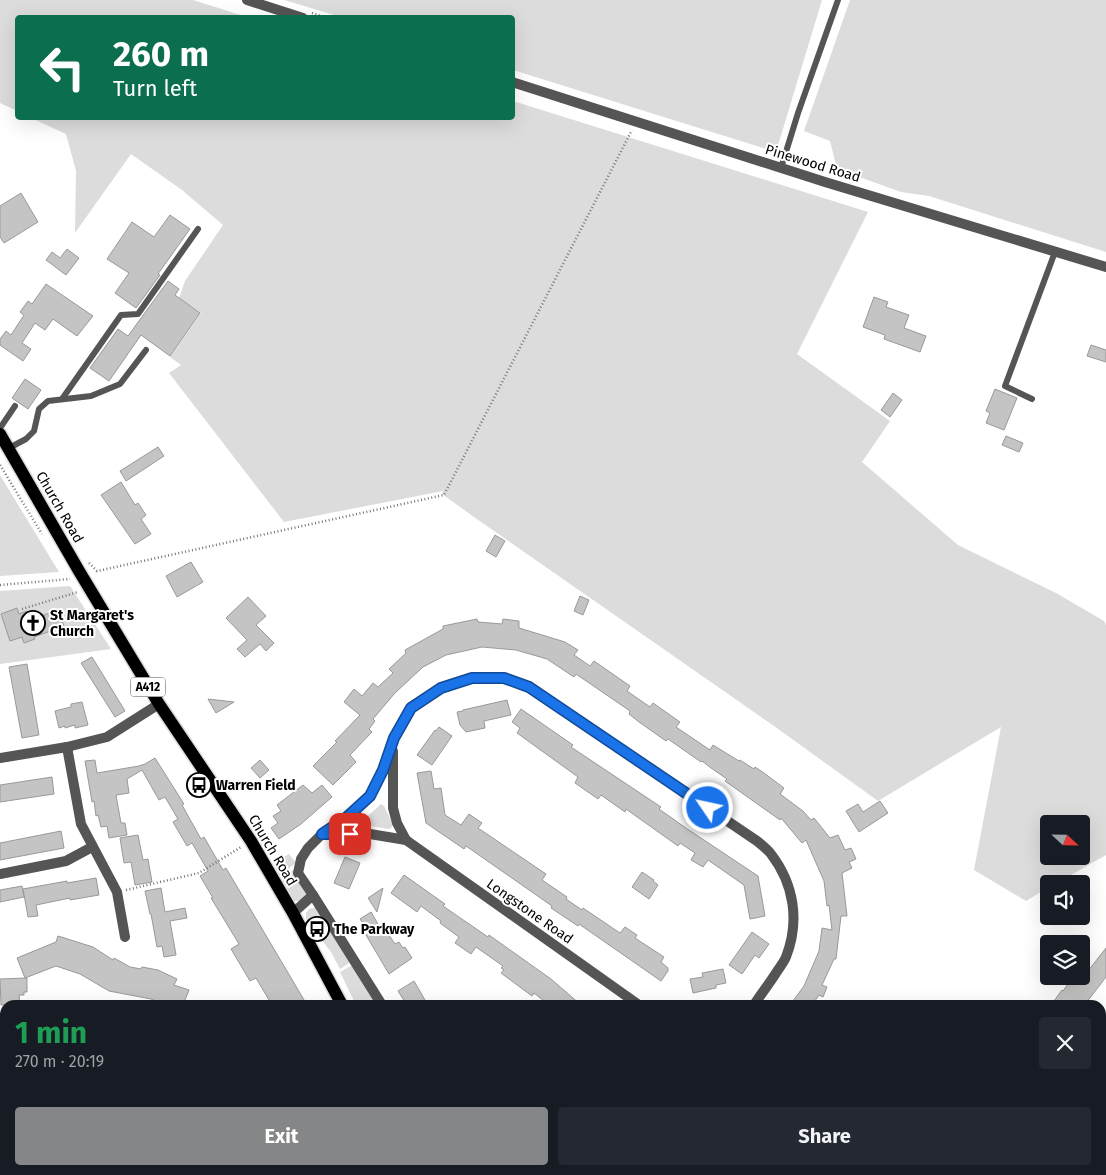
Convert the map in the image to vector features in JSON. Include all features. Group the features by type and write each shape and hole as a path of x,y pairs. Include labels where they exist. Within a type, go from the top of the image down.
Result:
{"main road":[{"name":"Church Road","path":"0,434 74,575 90,589 158,704 251,841 293,912 339,1000"}],"street":[{"path":"247,0 294,15"},
{"name":"Pinewood Road","path":"515,83 781,168 1106,267"},
{"path":"322,834 346,818 370,796 383,770 394,738 411,708 441,688 472,678 504,678 529,687 757,840 770,852 781,869 789,890 794,907 794,924 786,958 758,1000"},
{"path":"0,756 67,747 107,737 158,704"},
{"path":"394,738 394,808 397,823 406,840"},
{"path":"67,747 81,824 117,892 125,937"},
{"path":"322,834 364,833 406,840"},
{"name":"Church Road","path":"322,834 308,848 301,859 298,872 379,1000"},
{"name":"Longstone Road","path":"406,840 632,1000"},
{"path":"0,874 66,861 92,847"},
{"path":"293,912 313,895"},
{"path":"753,1000 761,995"}],"lane":[{"path":"781,168 798,113 838,0"},
{"path":"62,399 121,315 138,314 198,229"},
{"path":"1032,399 1004,386 1055,252"},
{"path":"9,448 26,439 34,431 39,409 48,401 92,396 120,384 146,350"},
{"path":"0,428 15,406"}],"path":[{"path":"0,585 74,575 90,563 97,571 444,495 637,122"},
{"path":"0,465 45,539"},
{"path":"64,572 74,575"},
{"path":"22,609 90,589"},
{"path":"117,892 200,873 251,841"}],"shaded area":[{"path":"0,0 193,0 241,15 15,15 15,110 0,103"},
{"path":"284,0 822,0 776,152 515,71 515,15 334,15"},
{"path":"850,0 1106,0 1106,252 929,196 901,192 837,169 830,141 804,131"},
{"path":"515,102 868,212 797,354 890,421 862,462 958,545 1056,593 1104,621 1106,625 1106,855 1090,864 1090,815 1040,815 1040,865 1088,865 1071,875 1040,875 1040,892 1026,901 974,870 1001,727 878,801 774,726 474,517 442,494 443,491 284,522 169,373 181,365 170,357 201,313 179,298 185,281 223,225 182,190 131,154 75,233 76,171 66,134 35,120 515,120"},
{"path":"0,475 59,572 0,576"},
{"path":"70,586 111,649 0,664 0,591"},
{"path":"381,804 384,806 393,825 389,829 370,826 366,822 368,816"},
{"path":"289,854 296,863 279,875 273,863"},
{"path":"298,867 310,888 305,901 294,901 281,878"},
{"path":"317,907 354,960 340,969 331,952 306,919 306,913 309,909"},
{"path":"356,963 379,1000 354,1000 340,972"}],"building":[{"path":"21,193 38,222 4,243 0,237 0,206"},
{"path":"170,215 190,229 136,308 115,293 129,273 107,259 132,222 154,237"},
{"path":"67,249 79,258 66,275 46,260 52,252 60,258"},
{"path":"168,281 179,289 175,295 200,313 170,356 141,335 109,381 90,368 118,329 128,336"},
{"path":"46,284 93,316 77,336 53,319 45,330 35,323 22,343 31,349 23,361 0,345 0,339 6,331 11,335 24,315 20,312 28,301 32,304"},
{"path":"874,297 888,302 886,307 909,315 904,328 926,336 920,352 884,339 885,335 863,327"},
{"path":"1091,345 1106,350 1106,362 1087,356"},
{"path":"25,379 41,390 28,409 12,398"},
{"path":"995,389 1017,398 1004,430 986,423 990,413 986,411"},
{"path":"893,393 902,400 890,417 881,410"},
{"path":"1006,436 1023,443 1019,452 1002,445"},
{"path":"158,447 164,456 126,481 120,471"},
{"path":"121,482 135,505 138,503 146,515 141,519 151,534 135,544 101,495"},
{"path":"495,535 505,541 496,557 486,551"},
{"path":"191,562 203,582 177,597 166,576"},
{"path":"580,596 589,600 583,615 574,611"},
{"path":"248,597 266,616 256,625 274,643 266,651 260,644 245,657 237,649 247,640 226,618"},
{"name":"St Margaret's Church","path":"17,608 19,614 27,611 30,620 58,610 64,626 34,637 35,639 24,643 22,637 10,641 1,614"},
{"path":"477,619 478,622 502,624 503,619 519,621 519,628 565,642 578,650 574,655 590,666 594,661 630,686 627,691 650,707 653,703 680,722 676,727 710,750 713,745 739,761 754,769 755,767 764,773 784,788 780,794 803,811 811,820 814,818 830,838 838,835 845,850 851,848 856,859 849,862 852,868 842,873 847,916 841,916 836,959 834,959 822,985 827,987 823,997 819,995 816,1000 794,1000 804,986 819,951 822,928 832,930 824,881 806,840 802,843 781,818 780,820 725,781 727,779 702,761 668,739 666,741 629,714 630,711 576,674 574,677 547,659 516,650 482,647 446,655 423,667 395,693 373,719 375,721 369,729 372,732 350,755 356,762 333,785 313,766 360,715 344,702 354,689 362,696 373,683 378,687 393,673 389,669 406,653 405,650 443,629 443,626"},
{"path":"92,657 125,711 115,717 81,663"},
{"path":"27,664 39,735 22,738 9,667"},
{"path":"208,699 234,702 216,713"},
{"path":"507,700 511,715 484,721 485,728 466,732 460,725 457,712"},
{"path":"82,702 88,725 75,728 75,725 59,728 55,711 71,707 71,704"},
{"path":"521,709 573,745 571,747 661,807 659,809 758,876 765,916 750,919 744,885 708,860 703,867 691,860 695,853 680,843 678,846 626,809 625,812 601,795 598,799 575,783 578,777 517,733 520,728 512,722"},
{"path":"439,727 452,736 432,765 417,755"},
{"path":"155,758 184,804 182,805 201,839 204,837 223,870 226,868 304,1000 269,1000 256,978 250,981 231,949 239,944 200,876 208,871 192,843 187,846 173,822 178,819 165,797 159,800 142,770 127,779 129,793 116,795 121,823 125,823 127,835 109,838 107,826 101,827 98,815 96,816 94,801 92,802 85,761 95,760 97,773 145,764"},
{"path":"260,760 269,770 260,778 251,768"},
{"path":"431,771 434,789 441,788 445,815 461,825 469,814 482,823 478,828 546,874 542,880 567,897 566,899 620,933 625,927 637,935 635,938 664,957 661,962 668,968 668,971 661,981 579,924 578,926 551,908 552,906 466,846 464,849 426,823 417,773"},
{"path":"52,777 54,794 0,802 0,785"},
{"path":"303,785 312,793 322,785 332,797 301,824 279,839 271,828 278,823 273,816 281,811 277,805"},
{"path":"880,801 888,813 859,832 846,811 858,804 863,812"},
{"path":"61,831 64,848 0,860 0,843"},
{"path":"138,835 143,860 148,859 152,882 135,885 131,862 124,863 120,838"},
{"path":"345,857 360,863 349,889 334,883"},
{"path":"642,872 658,885 649,899 632,887"},
{"path":"404,875 445,904 443,906 488,937 489,935 551,979 575,1000 543,1000 534,993 532,996 501,973 504,970 501,968 503,966 476,947 471,954 455,943 459,937 421,906 417,912 391,893"},
{"path":"96,878 99,895 70,900 70,898 36,905 38,916 28,917 23,889"},
{"path":"22,886 24,897 0,902 0,890"},
{"path":"161,888 165,912 185,908 187,918 170,921 176,955 164,957 162,946 157,947 145,891"},
{"path":"383,888 377,912 368,898"},
{"path":"371,912 382,931 385,929 395,944 399,942 403,948 405,947 412,958 389,974 366,935 369,933 360,919"},
{"path":"752,932 769,944 759,958 755,955 742,974 729,965"},
{"path":"58,936 93,947 113,960 114,958 130,967 158,970 177,979 174,985 189,990 185,1000 154,1000 109,991 80,974 56,966 25,978 17,958 56,942"},
{"path":"1106,948 1106,977 1088,1000 1055,1000 1067,985 1090,985 1090,968"},
{"path":"723,969 726,983 716,985 716,988 693,993 690,979 703,977 702,973"},
{"path":"27,978 27,992 24,992 24,995 19,995 20,1000 1,1000 0,979"},
{"path":"414,981 425,1000 404,1000 398,991"}],"place":[{"name":"St Margaret's Church","path":"33,623"},
{"name":"Warren Field","path":"199,785"},
{"name":"The Parkway","path":"317,929"}],"route":[{"path":"350,834 322,834 346,818 370,796 383,770 394,738 411,708 441,688 472,678 504,678 529,687 708,808"}]}
